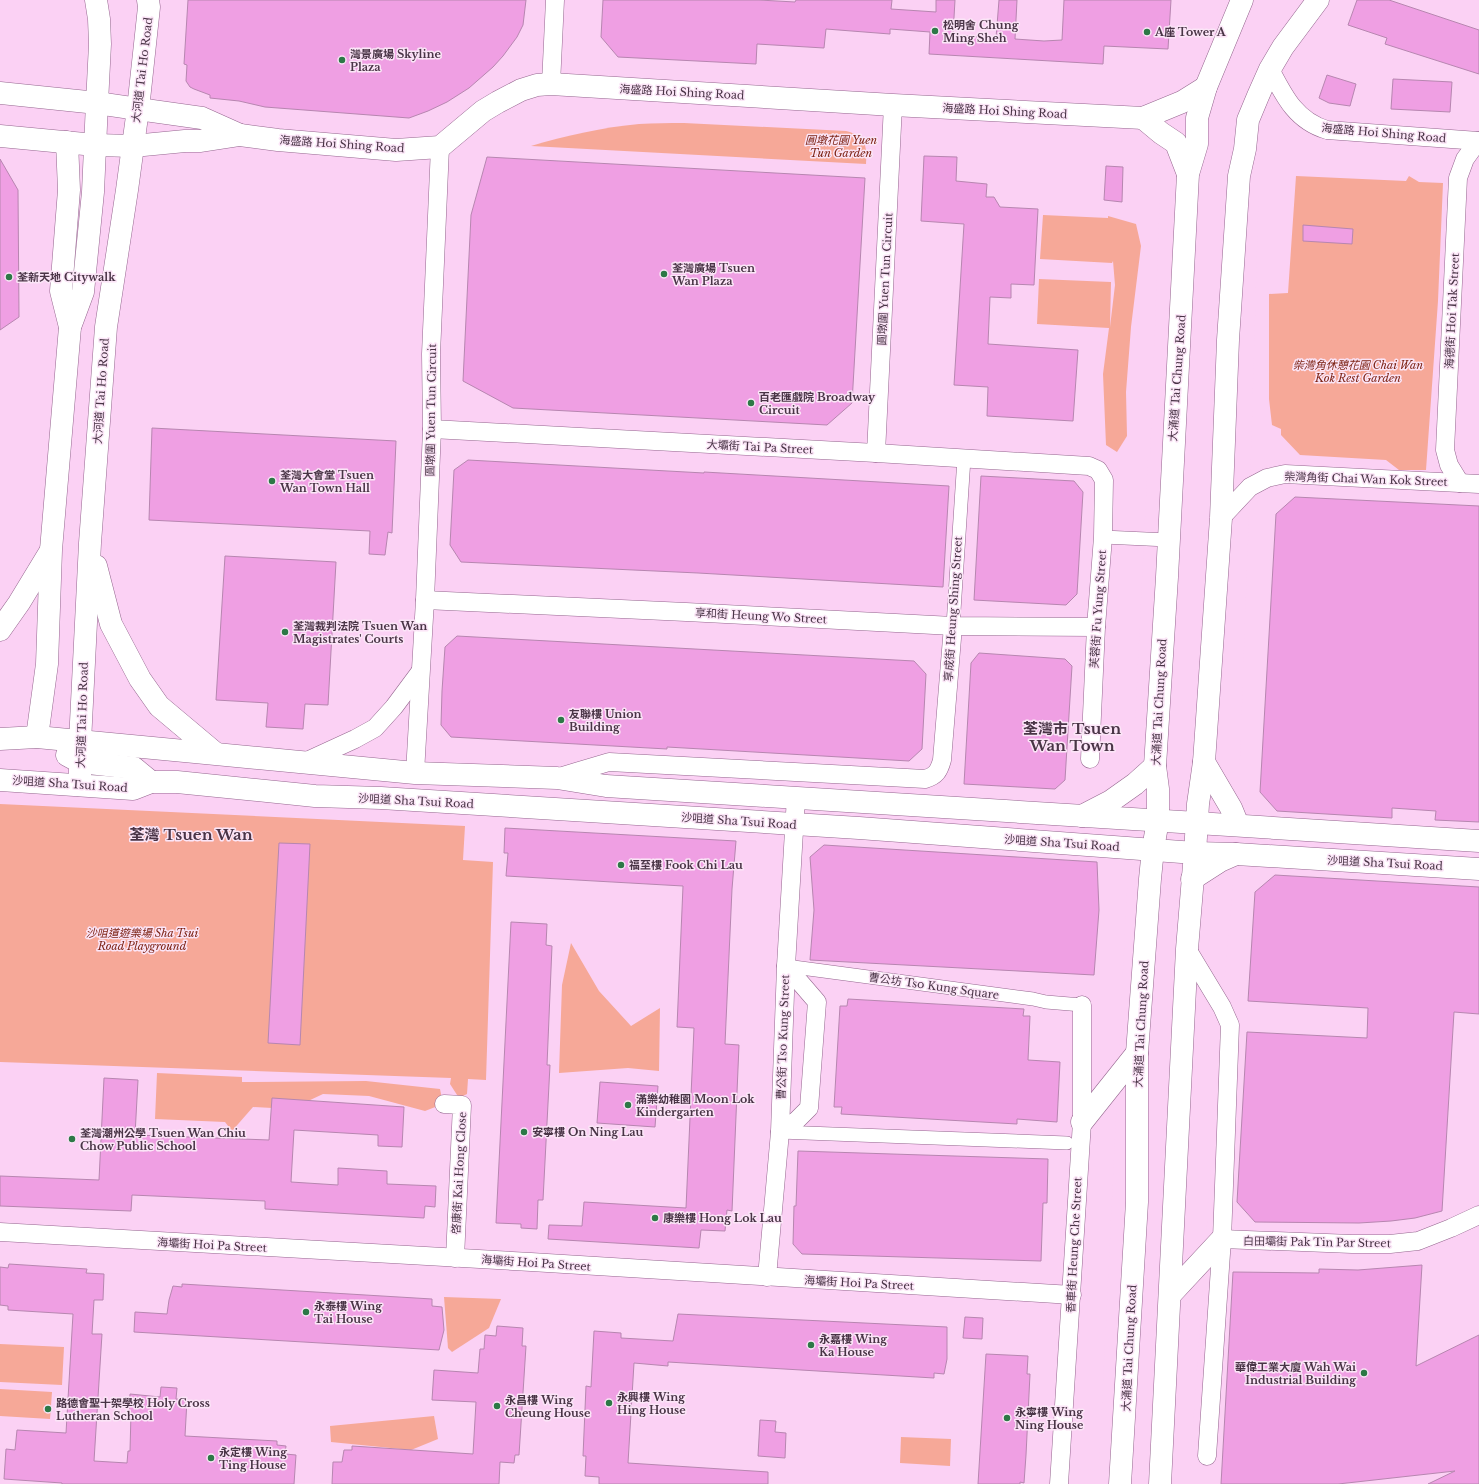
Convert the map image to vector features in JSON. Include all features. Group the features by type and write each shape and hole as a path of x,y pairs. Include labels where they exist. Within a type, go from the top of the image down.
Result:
{"main road":[{"path":"37,737 47,664 51,550 70,327 83,292 92,192 100,44 96,0"},
{"name":"大涌道 Tai Chung Road","path":"1120,1484 1137,1202 1137,1053 1153,849 1158,820 1158,789 1155,766 1188,174 1197,144 1197,118 1206,87 1242,0"},
{"path":"1160,1484 1187,949 1197,823 1204,762 1221,518 1228,340 1239,176 1246,149 1248,120 1270,69 1283,47 1318,0"},
{"name":"大河道 Tai Ho Road","path":"80,785 80,752 90,543 106,327 133,146 150,2"},
{"name":"海盛路 Hoi Shing Road","path":"0,136 133,146 200,141 240,135 396,150 440,147 483,111 521,90 537,85 551,84 893,105 1143,118 1182,102 1206,87"},
{"name":"海盛路 Hoi Shing Road","path":"0,93 97,103 202,118 240,135"},
{"path":"1143,118 1161,134 1176,143 1188,174"},
{"path":"67,142 68,190 61,292 70,327"},
{"path":"90,543 111,624 140,679 159,706 215,753"},
{"path":"0,630 19,603 51,550"},
{"path":"0,739 37,737 134,768 151,782"},
{"path":"80,752 215,753 415,773 556,778 606,786 1082,816 1111,810 1158,820 1479,841"},
{"path":"1204,762 1238,825"},
{"path":"1111,810 1135,784 1155,766"},
{"name":"沙咀道 Sha Tsui Road","path":"0,780 133,788 151,782 177,782 315,796 381,798 1110,846 1195,853 1236,854 1479,869"},
{"path":"1192,878 1220,861 1236,854"},
{"path":"1082,1122 1137,1053"},
{"path":"1170,1295 1222,1239"}],"street":[{"path":"551,84 555,0"},
{"name":"海盛路 Hoi Shing Road","path":"1270,69 1290,106 1317,127 1327,130 1478,141"},
{"name":"圓墩圍 Yuen Tun Circuit","path":"876,453 893,105"},
{"name":"海德街 Hoi Tak Street","path":"1460,483 1449,465 1445,450 1458,178 1465,159 1478,141"},
{"name":"圓墩圍 Yuen Tun Circuit","path":"415,773 425,600 432,429 431,354 440,147"},
{"name":"大壩街 Tai Pa Street","path":"432,429 1089,466"},
{"name":"享成街 Heung Shing Street","path":"556,778 578,773 609,762 925,779 937,773 942,760 953,626 964,458"},
{"name":"芙蓉街 Fu Yung Street","path":"1089,466 1098,470 1104,480 1103,537 1096,627 1090,759"},
{"name":"柴灣角街 Chai Wan Kok Street","path":"1221,518 1250,487 1267,478 1285,474 1479,484"},
{"path":"1103,537 1168,540"},
{"name":"享和街 Heung Wo Street","path":"425,600 678,611 953,626 1096,627"},
{"path":"305,762 375,728 394,708 420,672"},
{"name":"曹公街 Tso Kung Street","path":"767,1277 780,1132 786,966 796,797"},
{"path":"1187,949 1222,1007 1230,1025 1222,1239 1207,1456"},
{"path":"780,1132 796,1121 810,1108 817,1002 786,966"},
{"name":"曹公坊 Tso Kung Square","path":"786,966 1046,1002 1082,1005"},
{"name":"香車街 Heung Che Street","path":"1059,1484 1082,1122 1082,1005"},
{"name":"啓康街 Kai Hong Close","path":"444,1104 462,1105 455,1258"},
{"path":"780,1132 1067,1143"},
{"name":"白田壩街 Pak Tin Par Street","path":"1222,1239 1390,1244 1418,1241 1479,1215"},
{"name":"海壩街 Hoi Pa Street","path":"0,1232 128,1241 455,1258 1072,1295"}],"green space":[{"name":"圓墩花園 Yuen Tun Garden","path":"656,123 846,131 858,136 864,143 866,164 531,146 570,135 612,127"},
{"name":"柴灣角休憩花園 Chai Wan Kok Rest Garden","path":"1296,176 1406,181 1409,176 1419,182 1443,183 1438,301 1426,470 1399,470 1386,460 1300,455 1281,435 1281,429 1272,425 1269,399 1269,294 1288,293"},
{"path":"1043,215 1108,218 1108,216 1136,224 1141,246 1131,327 1126,392 1127,436 1117,452 1106,445 1103,374 1109,328 1037,324 1039,279 1111,282 1110,327 1115,285 1113,261 1112,263 1040,259"},
{"name":"沙咀道遊樂場 Sha Tsui Road Playground","path":"0,804 465,826 463,860 493,862 486,1080 468,1079 467,1094 459,1098 450,1084 451,1078 0,1062"},
{"path":"571,943 599,991 631,1026 660,1008 659,1071 628,1068 559,1073 562,985"},
{"path":"157,1073 242,1077 242,1082 366,1081 440,1089 443,1104 425,1111 369,1096 323,1094 291,1109 253,1107 232,1131 225,1122 155,1119"},
{"path":"444,1297 501,1299 489,1328 452,1352 448,1348"},
{"path":"0,1344 64,1347 62,1385 0,1382"},
{"path":"0,1389 52,1392 50,1419 0,1416"},
{"path":"434,1416 438,1439 411,1450 331,1442 330,1426"},
{"path":"901,1437 951,1439 950,1466 900,1463"}],"pier":[{"path":"1162,143 1260,150 1250,487 1237,839 1222,1007 1189,1484 1101,1484 1101,1467 1099,1466 1148,457 1150,457"}],"building":[{"name":"灣景廣場 Skyline Plaza","path":"188,0 526,0 523,25 517,37 493,67 469,88 447,102 409,118 265,107 239,101 210,98 210,95 190,87 186,81 187,65 184,64"},
{"path":"603,0 759,0 795,2 796,0 892,0 891,9 936,12 936,0 955,0 953,35 996,38 999,0 1017,0 1015,39 1044,41 1062,40 1064,0 1171,0 1168,49 1104,46 1103,64 929,54 930,32 890,29 890,34 826,29 824,48 757,44 756,64 618,57 601,37"},
{"path":"1357,0 1389,0 1479,30 1479,74 1385,44 1387,38 1348,25"},
{"path":"1327,75 1356,84 1350,106 1329,103 1319,98"},
{"path":"1393,79 1452,82 1450,112 1391,109"},
{"path":"924,156 957,157 956,181 987,184 986,197 994,197 1000,207 1038,209 1034,285 1011,284 1011,298 990,297 988,344 1078,350 1073,421 987,416 988,387 954,385 964,224 921,221"},
{"name":"荃灣廣場 Tsuen Wan Plaza","path":"487,157 865,178 852,403 827,425 513,408 463,381 471,215"},
{"name":"荃新天地 Citywalk","path":"0,159 18,190 19,317 0,330"},
{"path":"1106,166 1123,167 1122,202 1104,200"},
{"path":"1303,225 1353,229 1352,244 1303,241"},
{"name":"荃灣大會堂 Tsuen Wan Town Hall","path":"152,428 396,441 392,533 388,532 385,555 369,554 370,531 149,520"},
{"path":"468,460 949,486 943,587 698,573 461,562 450,545 454,470"},
{"path":"981,476 1074,481 1083,492 1077,594 1066,605 974,600"},
{"path":"1295,497 1479,506 1479,822 1435,820 1436,811 1392,808 1392,818 1277,811 1260,792 1276,514"},
{"path":"225,556 336,562 328,705 305,704 303,729 266,727 268,703 216,700"},
{"path":"457,636 914,661 926,674 922,749 909,761 667,747 667,749 451,737 441,725 442,691 445,647"},
{"path":"979,653 1065,659 1072,666 1065,780 1055,789 964,784 971,663"},
{"path":"505,828 736,841 732,889 725,1044 739,1045 732,1211 727,1210 725,1231 701,1230 699,1248 548,1239 549,1225 582,1226 584,1202 686,1208 694,1028 677,1027 683,886 506,876 508,853 504,853"},
{"path":"279,843 310,844 300,1045 268,1043"},
{"path":"824,845 1097,862 1099,910 1094,975 810,960 814,910 810,857"},
{"path":"1275,875 1479,887 1479,1014 1454,1012 1442,1211 1415,1218 1359,1223 1255,1222 1237,1202 1247,1032 1367,1038 1368,1008 1248,1001 1255,892"},
{"name":"安寧樓 On Ning Lau","path":"511,922 547,924 546,945 552,946 547,1065 550,1065 543,1200 538,1200 537,1229 521,1228 521,1224 496,1223"},
{"path":"848,999 1024,1009 1023,1016 1030,1016 1028,1060 1060,1062 1057,1122 1017,1119 1017,1124 841,1114 842,1107 834,1107 840,1006 847,1006"},
{"path":"104,1078 138,1080 135,1135 269,1140 272,1098 404,1107 402,1147 378,1146 378,1135 294,1130 291,1182 338,1185 338,1168 387,1171 387,1184 436,1186 435,1207 425,1206 424,1218 265,1209 265,1201 132,1195 131,1211 0,1206 0,1176 99,1180"},
{"name":"滿樂幼稚園 Moon Lok Kindergarten","path":"600,1082 658,1086 655,1127 597,1123"},
{"path":"798,1151 1048,1159 1047,1203 1043,1203 1041,1261 802,1254 793,1244"},
{"path":"9,1264 87,1269 86,1273 104,1274 103,1300 94,1300 92,1334 102,1334 94,1461 127,1463 128,1451 130,1451 130,1394 160,1397 161,1387 177,1388 176,1399 187,1400 185,1436 277,1441 277,1445 286,1446 285,1454 296,1455 294,1484 62,1484 4,1479 6,1449 15,1450 17,1430 66,1433 73,1314 8,1310 8,1306 0,1305 0,1267 8,1268"},
{"path":"1422,1265 1416,1366 1479,1335 1479,1484 1428,1484 1455,1471 1338,1484 1221,1484 1233,1272 1319,1273 1319,1269 1358,1270"},
{"name":"永泰樓 Wing Tai House","path":"182,1284 432,1299 432,1306 442,1307 444,1330 439,1350 134,1332 135,1312 167,1314 173,1286 182,1287"},
{"path":"678,1314 947,1327 947,1359 944,1374 934,1373 934,1378 668,1362 668,1366 634,1363 628,1463 768,1472 768,1484 599,1484 599,1477 585,1476 586,1456 583,1456 586,1386 591,1387 594,1331 621,1333 621,1338 673,1341"},
{"path":"965,1317 983,1318 982,1339 963,1338"},
{"name":"永昌樓 Wing Cheung House","path":"497,1326 523,1328 522,1346 526,1346 519,1455 515,1455 514,1463 500,1462 499,1484 332,1484 333,1462 342,1462 344,1450 352,1450 352,1446 473,1454 476,1402 432,1400 434,1370 478,1373 480,1349 484,1349 485,1335 496,1336"},
{"name":"永寧樓 Wing Ning House","path":"986,1354 1028,1356 1027,1374 1030,1374 1024,1483 978,1484"},
{"path":"760,1420 776,1421 775,1432 786,1433 785,1458 758,1456"}],"place":[{"name":"松明舍 Chung Ming Sheh","path":"935,31"},
{"name":"A座 Tower A","path":"1147,32"},
{"name":"灣景廣場 Skyline Plaza","path":"342,60"},
{"name":"荃灣廣場 Tsuen Wan Plaza","path":"664,274"},
{"name":"荃新天地 Citywalk","path":"9,277"},
{"name":"百老匯戲院 Broadway Circuit","path":"751,403"},
{"name":"荃灣大會堂 Tsuen Wan Town Hall","path":"272,481"},
{"name":"荃灣裁判法院 Tsuen Wan Magistrates' Courts","path":"285,632"},
{"name":"友聯樓 Union Building","path":"561,720"},
{"name":"福至樓 Fook Chi Lau","path":"621,865"},
{"name":"滿樂幼稚園 Moon Lok Kindergarten","path":"628,1105"},
{"name":"安寧樓 On Ning Lau","path":"524,1132"},
{"name":"荃灣潮州公學 Tsuen Wan Chiu Chow Public School","path":"72,1139"},
{"name":"康樂樓 Hong Lok Lau","path":"655,1218"},
{"name":"永泰樓 Wing Tai House","path":"306,1312"},
{"name":"永嘉樓 Wing Ka House","path":"811,1345"},
{"name":"華偉工業大廈 Wah Wai Industrial Building","path":"1364,1373"},
{"name":"永興樓 Wing Hing House","path":"609,1403"},
{"name":"永昌樓 Wing Cheung House","path":"497,1406"},
{"name":"路德會聖十架學校 Holy Cross Lutheran School","path":"48,1409"},
{"name":"永寧樓 Wing Ning House","path":"1007,1418"},
{"name":"永定樓 Wing Ting House","path":"211,1458"}],"district":[{"name":"荃灣市 Tsuen Wan Town","path":"1072,738"},
{"name":"荃灣 Tsuen Wan","path":"191,835"}]}
